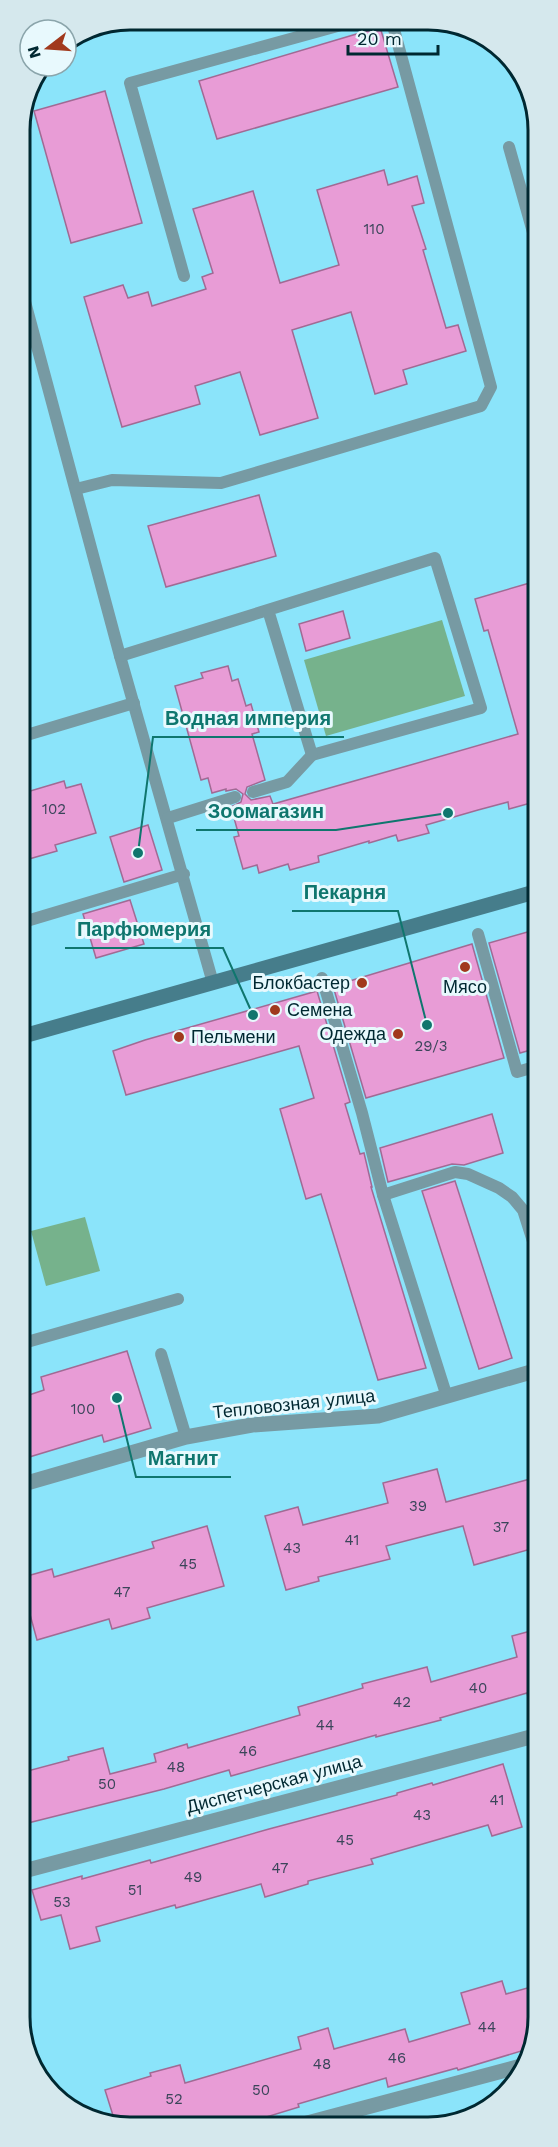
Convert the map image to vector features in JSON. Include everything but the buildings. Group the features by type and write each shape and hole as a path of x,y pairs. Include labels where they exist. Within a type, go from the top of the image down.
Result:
{"street":[{"path":"30,1034 528,894"},
{"name":"Тепловозная улица","path":"30,1482 186,1437 252,1425 378,1416 528,1373"},
{"name":"Диспетчерская улица","path":"30,1869 528,1737"},
{"path":"330,2117 514,2068"}],"lane":[{"path":"184,276 130,83 323,30"},
{"path":"76,489 112,480 221,483 480,406 490,387 394,30"},
{"path":"509,147 528,214"},
{"path":"30,320 120,656 184,874 213,983"},
{"path":"120,656 435,558 481,708 312,755 287,782 254,792"},
{"path":"268,610 312,755"},
{"path":"30,734 134,703"},
{"path":"168,818 236,797"},
{"path":"30,920 184,874"},
{"path":"477,934 517,1072 528,1069"},
{"path":"322,978 362,1113 383,1195 447,1397"},
{"path":"383,1195 455,1172 468,1174 499,1188 512,1197 523,1210 528,1226"},
{"path":"30,1341 178,1299"},
{"path":"161,1354 186,1437"}],"green space":[{"path":"442,620 465,696 326,736 304,660"},
{"path":"85,1217 100,1271 46,1286 31,1231"}],"place":[{"name":"Зоомагазин","path":"448,813"},
{"name":"Водная империя","path":"138,853"},
{"name":"Мясо","path":"465,967"},
{"name":"Блокбастер","path":"362,983"},
{"name":"Семена","path":"275,1010"},
{"name":"Парфюмерия","path":"253,1015"},
{"name":"Пекарня","path":"427,1025"},
{"name":"Одежда","path":"398,1034"},
{"name":"Пельмени","path":"179,1037"},
{"name":"Магнит","path":"117,1398"}]}
